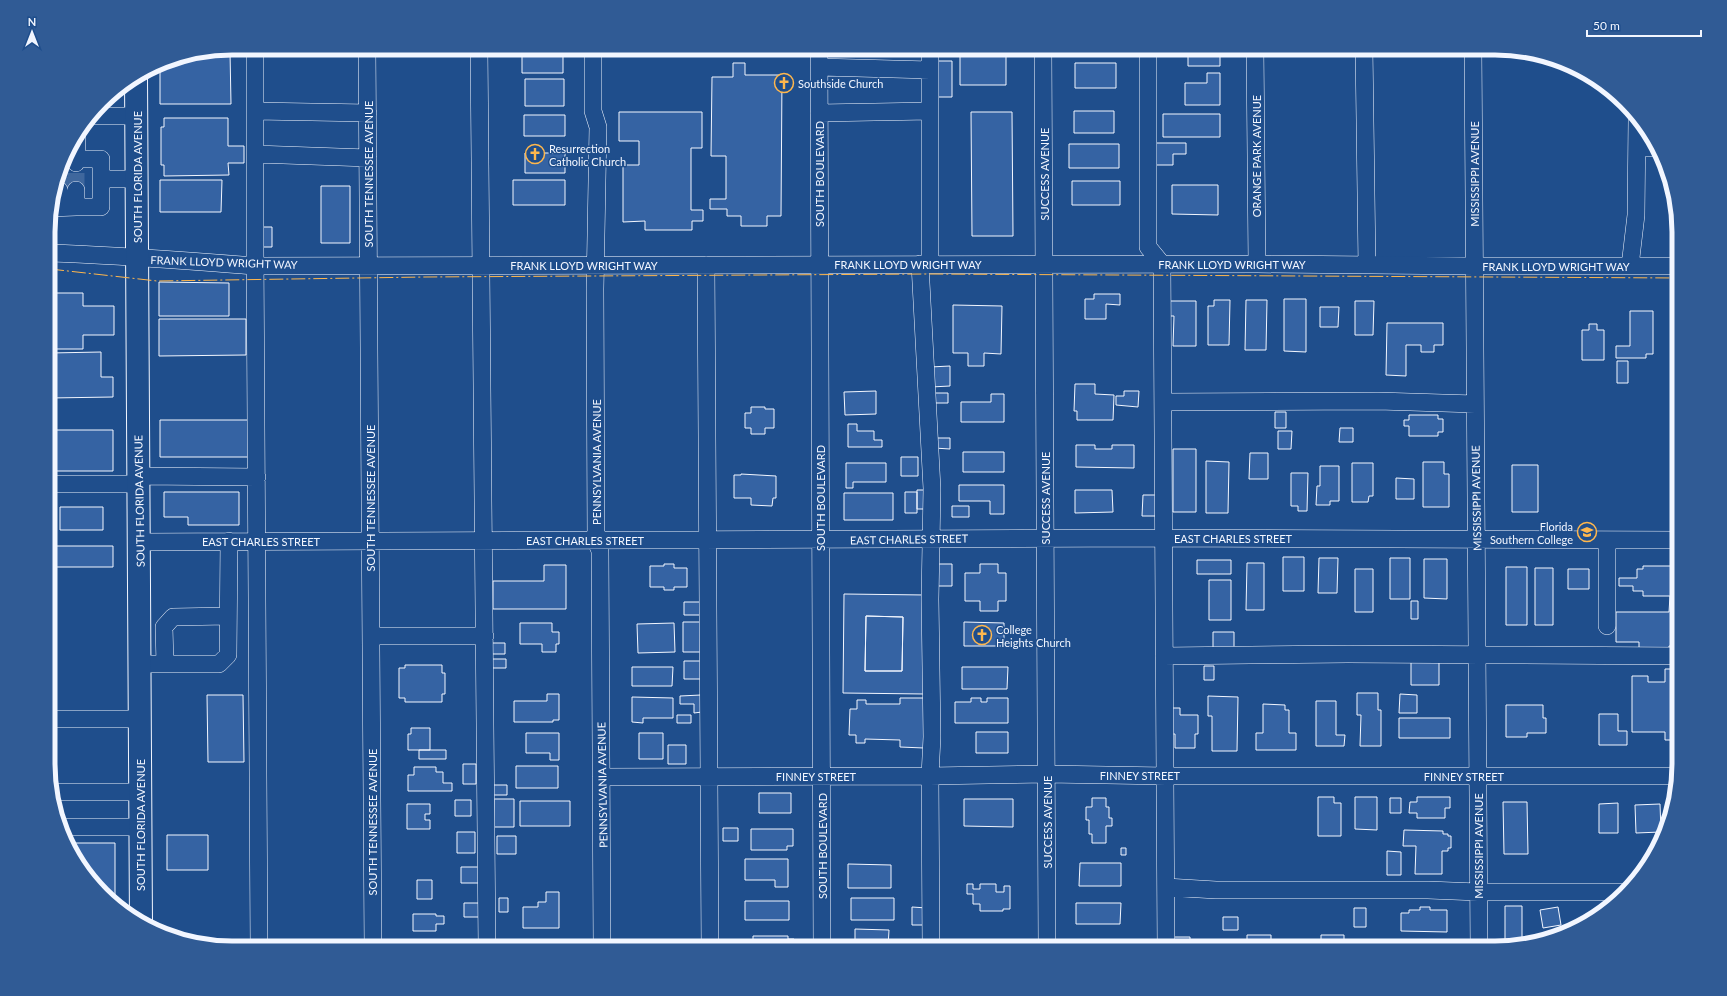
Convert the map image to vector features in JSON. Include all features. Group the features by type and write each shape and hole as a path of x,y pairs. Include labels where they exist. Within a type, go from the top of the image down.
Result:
{"main road":[{"name":"SOUTH FLORIDA AVENUE","path":"136,84 141,915"}],"street":[{"path":"255,55 259,941"},
{"name":"SOUTH TENNESSEE AVENUE","path":"367,55 373,941"},
{"path":"480,55 487,941"},
{"name":"PENNSYLVANIA AVENUE","path":"594,55 593,110 598,127 597,265 595,289 596,540 600,551 602,941"},
{"name":"SOUTH BOULEVARD","path":"819,55 822,941"},
{"path":"930,55 930,111 925,264 932,489 930,599 932,737 930,776 931,941"},
{"name":"SUCCESS AVENUE","path":"1043,55 1047,941"},
{"path":"1148,55 1148,247 1162,264 1166,941"},
{"name":"ORANGE PARK AVENUE","path":"1255,55 1257,264"},
{"path":"1364,55 1365,249 1367,265"},
{"name":"MISSISSIPPI AVENUE","path":"1473,55 1479,941"},
{"path":"819,67 930,70"},
{"path":"255,111 368,113"},
{"path":"819,113 930,111"},
{"path":"98,116 137,116"},
{"path":"1630,266 1636,215 1637,127"},
{"path":"1637,148 1650,148"},
{"path":"255,154 368,158"},
{"path":"57,208 101,208 101,159 72,160"},
{"path":"101,179 137,179"},
{"path":"76,190 76,208"},
{"name":"FRANK LLOYD WRIGHT WAY","path":"55,254 114,255 137,258 255,266 369,264 1257,264 1672,266"},
{"path":"706,264 710,941"},
{"path":"1163,402 1378,401 1475,404"},
{"path":"55,484 256,477"},
{"name":"EAST CHARLES STREET","path":"139,542 578,539 820,540 932,538 1477,538 1672,540"},
{"path":"1607,540 1607,626"},
{"path":"140,664 219,664 228,655 229,541"},
{"path":"165,664 164,627 173,617 228,616"},
{"path":"371,636 485,636"},
{"path":"1164,656 1348,654 1672,656"},
{"path":"55,719 140,719"},
{"name":"FINNEY STREET","path":"601,777 930,776 1047,774 1166,776 1672,776"},
{"path":"57,792 140,792"},
{"path":"66,827 140,827"},
{"path":"1166,887 1216,890 1617,892"}],"building":[{"path":"230,55 231,104 160,104 160,70 175,64 198,58"},
{"path":"522,55 563,55 563,73 522,73"},
{"path":"960,55 1006,55 1006,85 960,85"},
{"path":"1188,55 1220,55 1220,66 1188,66"},
{"path":"935,61 952,61 952,97 935,97"},
{"path":"733,63 745,63 745,75 782,75 781,216 767,216 767,226 741,226 741,216 727,216 727,209 710,209 710,199 726,199 726,156 711,156 712,77 733,77"},
{"path":"1075,63 1116,63 1116,88 1075,88"},
{"path":"1207,73 1220,73 1220,105 1185,105 1185,83 1207,83"},
{"path":"525,79 564,79 564,106 525,106"},
{"path":"1074,111 1114,111 1114,133 1074,133"},
{"path":"619,112 702,112 702,148 691,148 691,210 703,210 703,221 692,221 692,230 645,230 645,221 623,222 623,165 639,165 639,141 619,141"},
{"path":"971,112 1012,112 1013,236 972,236"},
{"path":"1163,114 1220,114 1220,137 1163,137"},
{"path":"524,115 565,115 565,136 524,136"},
{"path":"164,118 228,118 228,146 244,146 244,163 228,163 229,175 164,176 164,165 161,165 161,127 164,127"},
{"path":"1150,143 1186,143 1186,154 1173,154 1173,165 1150,165"},
{"path":"1069,144 1119,144 1119,168 1069,168"},
{"path":"525,153 565,153 565,173 525,173"},
{"path":"160,180 222,180 221,212 160,212"},
{"path":"513,180 565,180 565,205 513,205"},
{"path":"1072,181 1120,181 1120,205 1072,205"},
{"path":"1172,185 1218,185 1218,215 1172,214"},
{"path":"321,186 350,186 350,243 321,243"},
{"path":"258,227 272,227 272,247 258,247"},
{"path":"159,282 229,283 229,316 159,316"},
{"path":"55,293 83,293 83,306 114,306 114,335 83,335 83,349 55,349"},
{"path":"1094,294 1120,294 1120,305 1106,304 1106,319 1085,319 1085,299 1094,299"},
{"path":"1284,299 1306,299 1306,352 1284,351"},
{"path":"1214,300 1230,300 1229,345 1208,345 1208,306 1214,306"},
{"path":"1246,300 1267,300 1266,350 1245,350"},
{"path":"1166,301 1196,301 1196,346 1173,346 1174,316 1166,316"},
{"path":"1355,301 1374,301 1373,335 1355,335"},
{"path":"953,305 1002,306 1001,354 984,353 984,366 968,366 968,353 953,353"},
{"path":"1320,307 1339,307 1338,327 1320,327"},
{"path":"1630,311 1653,311 1653,354 1646,354 1646,358 1616,358 1616,346 1630,346"},
{"path":"159,319 246,319 246,355 159,356"},
{"path":"1387,323 1443,323 1443,345 1434,345 1434,352 1421,352 1421,345 1406,345 1406,376 1386,375"},
{"path":"1589,324 1597,324 1597,330 1604,330 1604,360 1582,360 1582,330 1589,330"},
{"path":"101,352 101,377 113,377 113,397 55,398 55,353"},
{"path":"1617,361 1628,361 1628,383 1617,383"},
{"path":"950,366 950,386 931,387 930,367"},
{"path":"1075,384 1095,384 1095,394 1114,395 1113,420 1077,420 1077,411 1074,411"},
{"path":"876,391 876,414 845,415 844,392"},
{"path":"1124,391 1139,391 1138,407 1116,405 1116,396 1124,396"},
{"path":"933,393 948,393 948,403 933,403"},
{"path":"991,394 1004,394 1004,422 961,422 961,402 991,402"},
{"path":"751,407 765,407 765,409 774,409 774,428 765,428 765,434 751,434 751,428 745,428 745,413 751,413"},
{"path":"1275,412 1286,412 1286,428 1275,428"},
{"path":"1409,415 1438,415 1438,419 1443,419 1443,432 1438,432 1438,436 1409,436 1409,426 1404,426 1404,420 1409,420"},
{"path":"160,420 250,420 250,457 160,457"},
{"path":"848,424 857,424 857,431 874,431 874,440 882,440 882,447 848,447"},
{"path":"1340,428 1353,428 1353,442 1339,442"},
{"path":"55,430 113,430 113,471 55,471"},
{"path":"1278,431 1292,431 1291,449 1278,449"},
{"path":"934,438 950,438 950,449 934,448"},
{"path":"1076,445 1095,445 1095,449 1112,449 1112,445 1134,445 1134,468 1076,467"},
{"path":"1173,449 1196,449 1196,512 1173,512"},
{"path":"963,452 1004,452 1004,472 963,472"},
{"path":"1250,453 1268,453 1268,479 1249,479"},
{"path":"901,457 918,457 918,476 901,476"},
{"path":"1206,461 1229,462 1228,513 1206,513"},
{"path":"1423,462 1444,462 1444,474 1449,474 1449,507 1423,507"},
{"path":"846,463 886,463 886,482 853,482 853,488 846,488"},
{"path":"1352,463 1373,463 1373,496 1369,496 1368,502 1352,502"},
{"path":"1512,465 1538,465 1538,512 1512,512"},
{"path":"1320,466 1339,466 1339,501 1330,501 1330,505 1316,505 1317,486 1320,486"},
{"path":"1291,473 1308,473 1307,511 1298,511 1298,506 1291,506"},
{"path":"734,475 776,476 776,498 773,498 772,506 751,505 751,498 734,498"},
{"path":"1396,478 1414,479 1414,499 1396,499"},
{"path":"959,485 1004,485 1004,514 990,514 990,501 959,501"},
{"path":"917,490 926,490 926,509 917,509"},
{"path":"1075,490 1112,490 1113,512 1075,513"},
{"path":"164,492 239,492 239,525 188,525 188,517 164,517"},
{"path":"905,492 917,492 917,513 905,513"},
{"path":"844,493 893,493 893,520 844,520"},
{"path":"1143,495 1157,495 1157,516 1142,516"},
{"path":"952,506 969,506 969,517 952,517"},
{"path":"60,507 103,507 103,530 60,530"},
{"path":"55,546 113,546 113,567 55,567"},
{"path":"1283,557 1304,557 1304,591 1283,591"},
{"path":"1319,558 1338,558 1337,593 1318,593"},
{"path":"1390,558 1410,558 1410,599 1390,599"},
{"path":"1424,559 1447,559 1447,599 1424,598"},
{"path":"1197,560 1231,560 1231,574 1197,574"},
{"path":"1247,563 1264,563 1264,610 1246,610"},
{"path":"664,564 674,564 674,568 687,568 687,587 674,587 674,590 664,590 664,587 650,587 650,566 664,566"},
{"path":"935,564 952,564 952,586 934,586"},
{"path":"980,564 998,564 998,573 1006,573 1006,601 998,601 998,611 980,611 980,601 965,601 965,573 980,573"},
{"path":"544,565 566,565 566,609 493,609 493,581 544,581"},
{"path":"1643,566 1672,566 1672,646 1669,646 1669,649 1639,648 1639,642 1616,642 1616,612 1669,612 1670,596 1643,596 1643,591 1633,591 1633,586 1619,586 1619,578 1637,578 1637,569 1643,569"},
{"path":"1506,567 1527,567 1527,625 1506,625"},
{"path":"1535,568 1553,568 1553,625 1535,625"},
{"path":"1355,569 1373,569 1373,612 1355,612"},
{"path":"1568,569 1589,569 1589,589 1568,589"},
{"path":"1209,580 1231,580 1231,620 1209,620"},
{"path":"844,594 926,595 925,694 843,693","holes":["866,616 903,617 902,671 865,671"]},
{"path":"1411,601 1418,601 1418,619 1411,619"},
{"path":"684,602 700,602 700,615 684,615"},
{"path":"866,616 903,617 902,671 865,671"},
{"path":"683,622 701,622 701,652 683,652"},
{"path":"964,622 1004,623 1004,646 964,646"},
{"path":"520,623 552,623 552,632 559,632 559,644 556,644 556,652 542,652 542,644 520,644"},
{"path":"674,623 675,652 638,653 637,624"},
{"path":"1213,632 1234,632 1234,649 1213,648"},
{"path":"490,643 505,643 505,654 490,654"},
{"path":"491,659 506,659 506,668 491,668"},
{"path":"684,661 702,661 702,679 684,679"},
{"path":"1411,662 1439,662 1439,685 1411,685"},
{"path":"405,665 442,665 442,673 445,673 445,694 442,694 442,702 405,702 405,698 399,698 399,668 405,668"},
{"path":"1204,666 1214,666 1214,680 1204,680"},
{"path":"632,667 673,667 672,686 632,686"},
{"path":"962,667 1008,667 1007,689 962,689"},
{"path":"1665,669 1672,669 1672,740 1665,740 1665,732 1632,732 1632,676 1648,676 1648,682 1665,682"},
{"path":"1357,693 1378,693 1378,710 1381,710 1381,746 1360,746 1361,715 1357,715"},
{"path":"547,694 559,694 559,720 553,720 553,722 514,722 514,701 547,701"},
{"path":"1400,694 1417,695 1417,713 1399,713"},
{"path":"207,695 243,695 244,762 208,762"},
{"path":"701,695 702,712 694,713 694,704 680,704 680,696"},
{"path":"1208,696 1238,697 1237,751 1212,751 1212,716 1208,716"},
{"path":"632,697 673,698 673,718 643,718 643,723 632,722"},
{"path":"900,698 925,698 924,748 900,747 900,740 865,739 865,743 856,743 856,735 849,735 850,709 857,709 857,700 866,700 866,704 900,704"},
{"path":"971,698 981,698 981,702 987,702 987,698 1008,698 1008,723 955,723 955,702 971,702"},
{"path":"1316,701 1336,701 1336,735 1345,735 1344,746 1316,746"},
{"path":"1263,704 1285,705 1285,710 1289,710 1289,733 1296,733 1296,750 1256,750 1256,733 1263,733"},
{"path":"1506,705 1543,705 1543,718 1546,718 1546,733 1527,733 1527,737 1506,737"},
{"path":"1171,708 1180,708 1180,715 1198,715 1198,734 1195,734 1195,748 1175,748 1175,734 1170,734"},
{"path":"1599,714 1618,714 1618,731 1627,731 1627,745 1599,745"},
{"path":"677,715 691,715 691,723 677,723"},
{"path":"1399,718 1450,718 1450,738 1399,738"},
{"path":"411,728 430,728 430,750 408,750 408,734 411,734"},
{"path":"976,732 1008,732 1008,753 976,753"},
{"path":"526,733 559,733 559,760 550,760 550,753 526,753"},
{"path":"639,733 663,733 663,759 639,759"},
{"path":"668,745 686,745 686,764 668,764"},
{"path":"419,750 446,750 446,759 419,759"},
{"path":"463,764 476,764 476,784 463,784"},
{"path":"516,766 558,766 558,788 516,788"},
{"path":"414,767 436,767 436,772 443,772 443,783 452,783 452,791 408,791 408,775 414,775"},
{"path":"490,785 507,785 507,795 490,795"},
{"path":"759,793 791,793 791,813 759,813"},
{"path":"1318,797 1334,797 1334,803 1341,803 1341,836 1318,836"},
{"path":"1355,797 1377,797 1377,830 1355,829"},
{"path":"1417,797 1450,797 1450,808 1445,808 1445,818 1417,818 1417,813 1409,813 1410,802 1417,802"},
{"path":"1092,798 1106,798 1106,807 1109,807 1109,818 1112,818 1112,826 1106,826 1106,843 1092,843 1092,834 1089,834 1089,820 1086,820 1086,807 1092,807"},
{"path":"1390,798 1401,798 1401,813 1390,813"},
{"path":"494,799 514,799 514,827 494,827"},
{"path":"964,799 1013,799 1013,827 964,826"},
{"path":"455,800 471,800 471,816 455,816"},
{"path":"520,801 570,801 570,826 520,826"},
{"path":"1503,802 1527,802 1528,854 1504,854"},
{"path":"1618,803 1618,833 1599,833 1599,804"},
{"path":"407,804 430,804 430,814 425,814 425,820 430,820 430,829 407,829"},
{"path":"1660,804 1661,827 1659,832 1636,833 1635,805"},
{"path":"723,828 738,828 738,841 723,841"},
{"path":"751,829 793,829 793,846 787,846 787,850 751,850"},
{"path":"1404,830 1443,831 1443,834 1448,834 1448,836 1451,836 1451,848 1448,848 1448,851 1442,851 1442,874 1415,874 1416,846 1403,846"},
{"path":"457,832 475,832 475,853 457,853"},
{"path":"167,835 208,835 208,870 167,870"},
{"path":"497,836 516,836 516,854 497,854"},
{"path":"74,843 115,843 115,897 92,872"},
{"path":"1121,848 1126,848 1126,855 1121,855"},
{"path":"1387,851 1401,852 1401,875 1387,875"},
{"path":"745,859 788,859 788,887 775,887 775,880 745,880"},
{"path":"1080,863 1121,863 1121,886 1079,886"},
{"path":"848,864 891,865 891,888 848,888"},
{"path":"461,867 482,867 482,883 461,883"},
{"path":"417,880 432,880 432,899 417,899"},
{"path":"967,884 973,884 973,889 980,889 980,884 996,884 996,892 1004,892 1004,886 1010,886 1010,909 1003,909 1003,911 980,911 980,904 973,904 973,894 967,894"},
{"path":"546,892 559,892 559,928 523,928 523,907 538,907 538,902 546,902"},
{"path":"499,898 508,898 508,912 499,912"},
{"path":"851,898 894,898 894,920 851,920"},
{"path":"745,901 789,901 789,920 745,920"},
{"path":"464,903 481,903 481,917 464,917"},
{"path":"1076,903 1121,903 1120,924 1076,924"},
{"path":"1505,906 1522,906 1522,939 1505,941"},
{"path":"912,907 927,908 927,925 912,925"},
{"path":"1420,907 1430,907 1430,910 1447,910 1447,932 1401,931 1401,913 1409,913 1409,910 1420,910"},
{"path":"1558,907 1561,925 1543,928 1540,910"},
{"path":"1354,908 1366,908 1366,927 1354,927"},
{"path":"413,914 436,914 436,916 444,916 444,924 436,924 436,931 413,931"},
{"path":"1223,917 1238,917 1238,930 1223,930"},
{"path":"855,929 889,930 888,941 855,941"},
{"path":"1247,935 1271,935 1271,941 1247,941"},
{"path":"1321,935 1344,935 1344,941 1321,941"},
{"path":"753,936 788,936 788,939 794,939 794,941 753,941"},
{"path":"1173,937 1190,937 1190,941 1173,941"}],"tunnel":[{"path":"76,163 76,190"}],"power":[{"path":"55,270 157,281 425,277 927,274 1672,278"}],"place":[{"name":"Southside Church","path":"784,83"},
{"name":"Resurrection Catholic Church","path":"535,154"},
{"name":"Florida Southern College","path":"1587,532"},
{"name":"College Heights Church","path":"982,635"}]}
